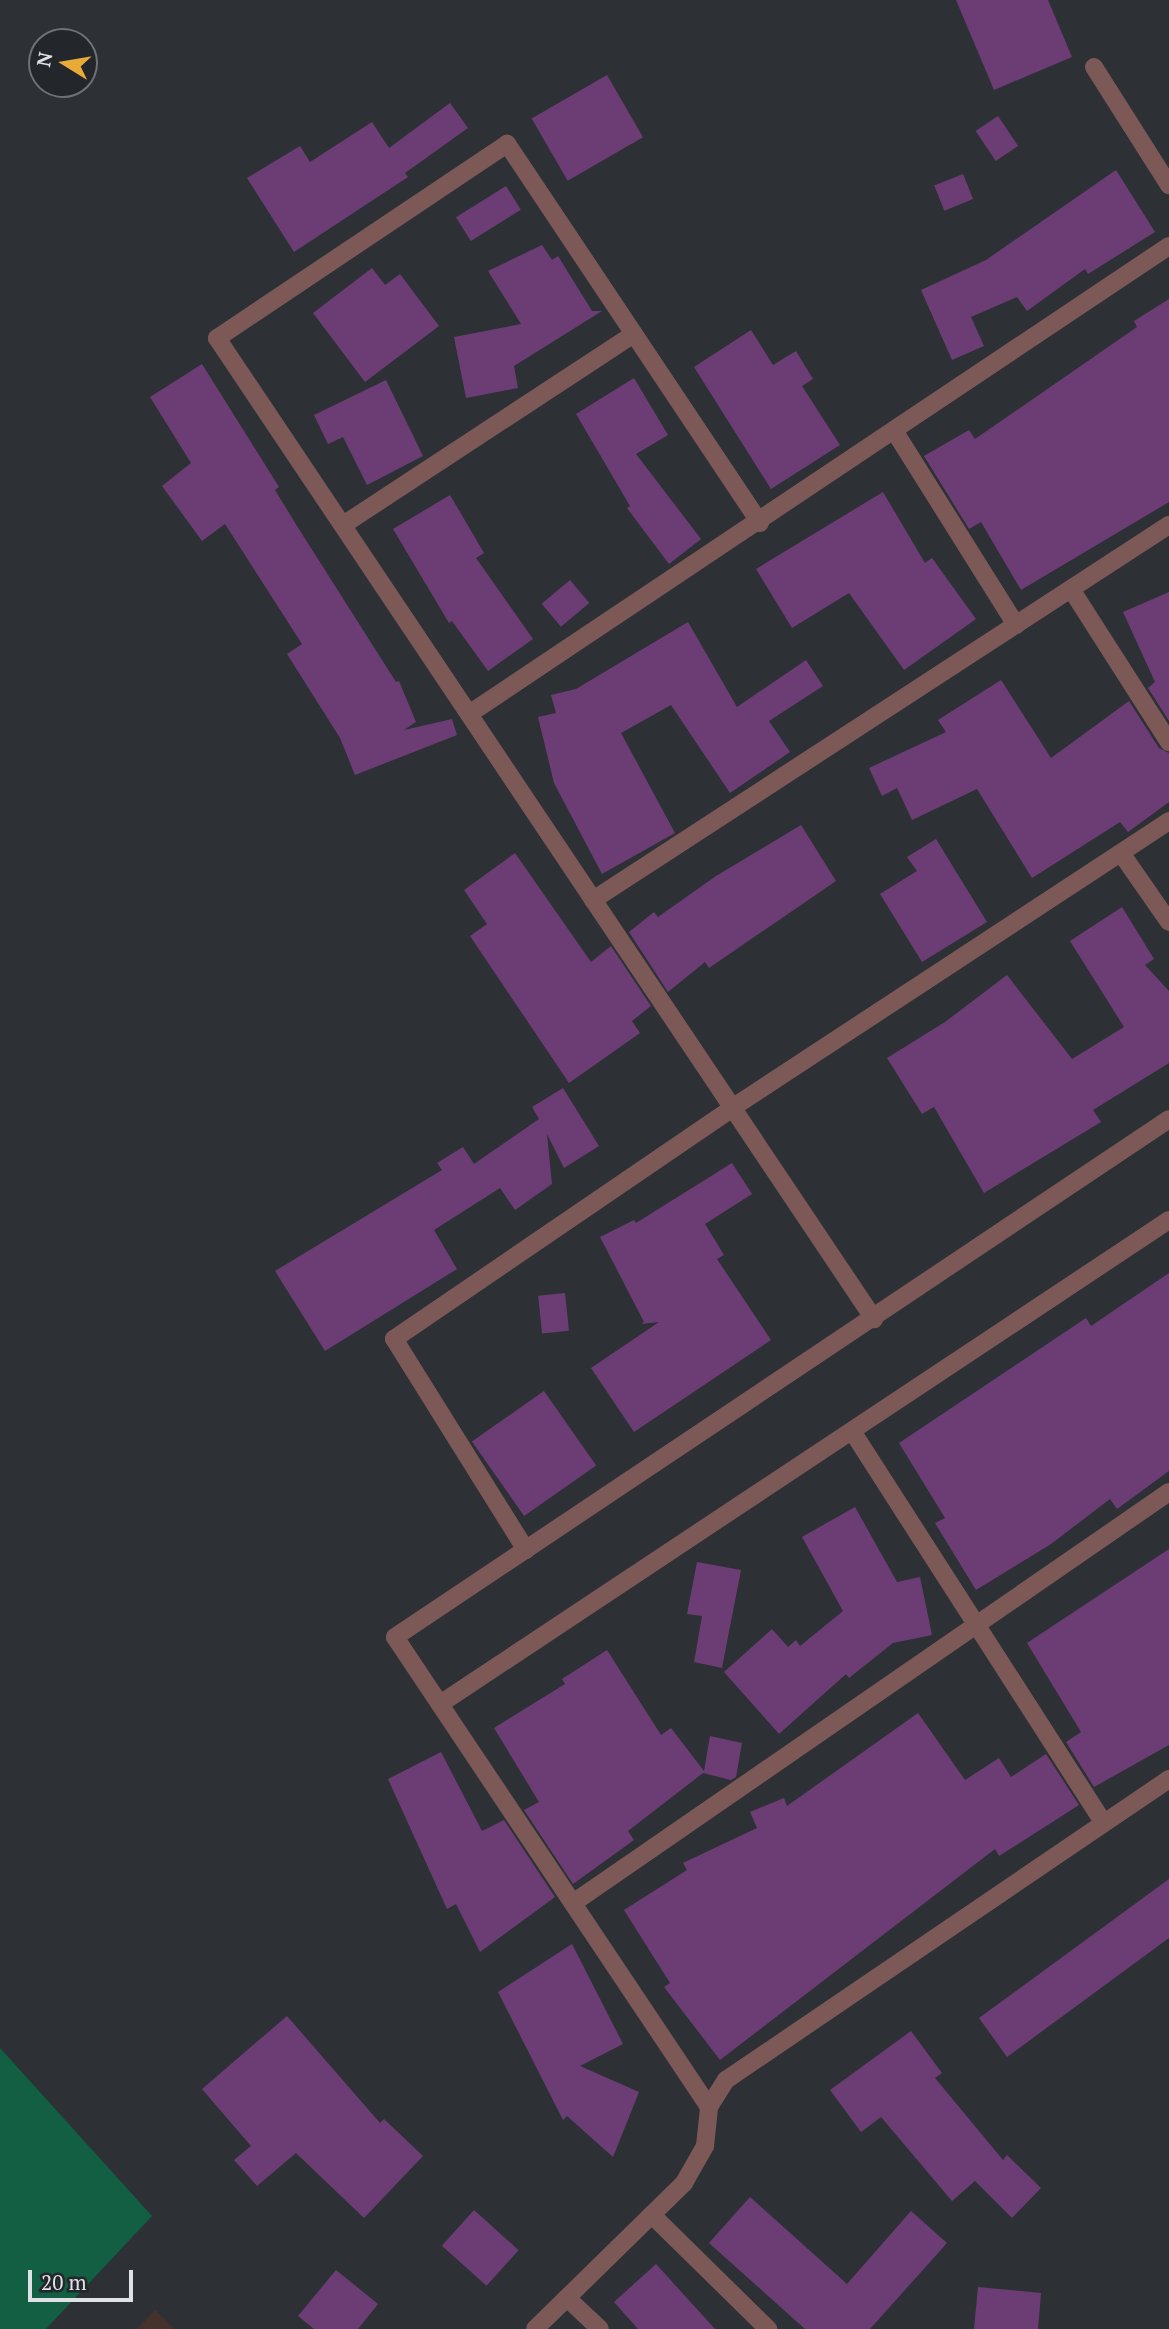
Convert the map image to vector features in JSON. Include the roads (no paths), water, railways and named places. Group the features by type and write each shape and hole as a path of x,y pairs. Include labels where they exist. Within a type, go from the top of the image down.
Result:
{"street":[{"path":"1094,67 1169,185"},
{"path":"760,523 507,144 217,338 873,1319"},
{"path":"469,714 760,523 1169,246"},
{"path":"343,525 634,334"},
{"path":"895,432 1016,625"},
{"path":"593,900 1169,525"},
{"path":"1071,589 1169,742"},
{"path":"526,1549 394,1339 732,1108 1169,821"},
{"path":"1121,853 1169,922"},
{"path":"709,2108 395,1637 1169,1119"},
{"path":"440,1704 1169,1220"},
{"path":"852,1431 979,1624 1104,1823"},
{"path":"573,1903 1169,1492"},
{"path":"535,2329 684,2183 705,2146 709,2108 726,2080 1169,1779"},
{"path":"652,2215 768,2329"},
{"path":"567,2298 600,2329"}]}
